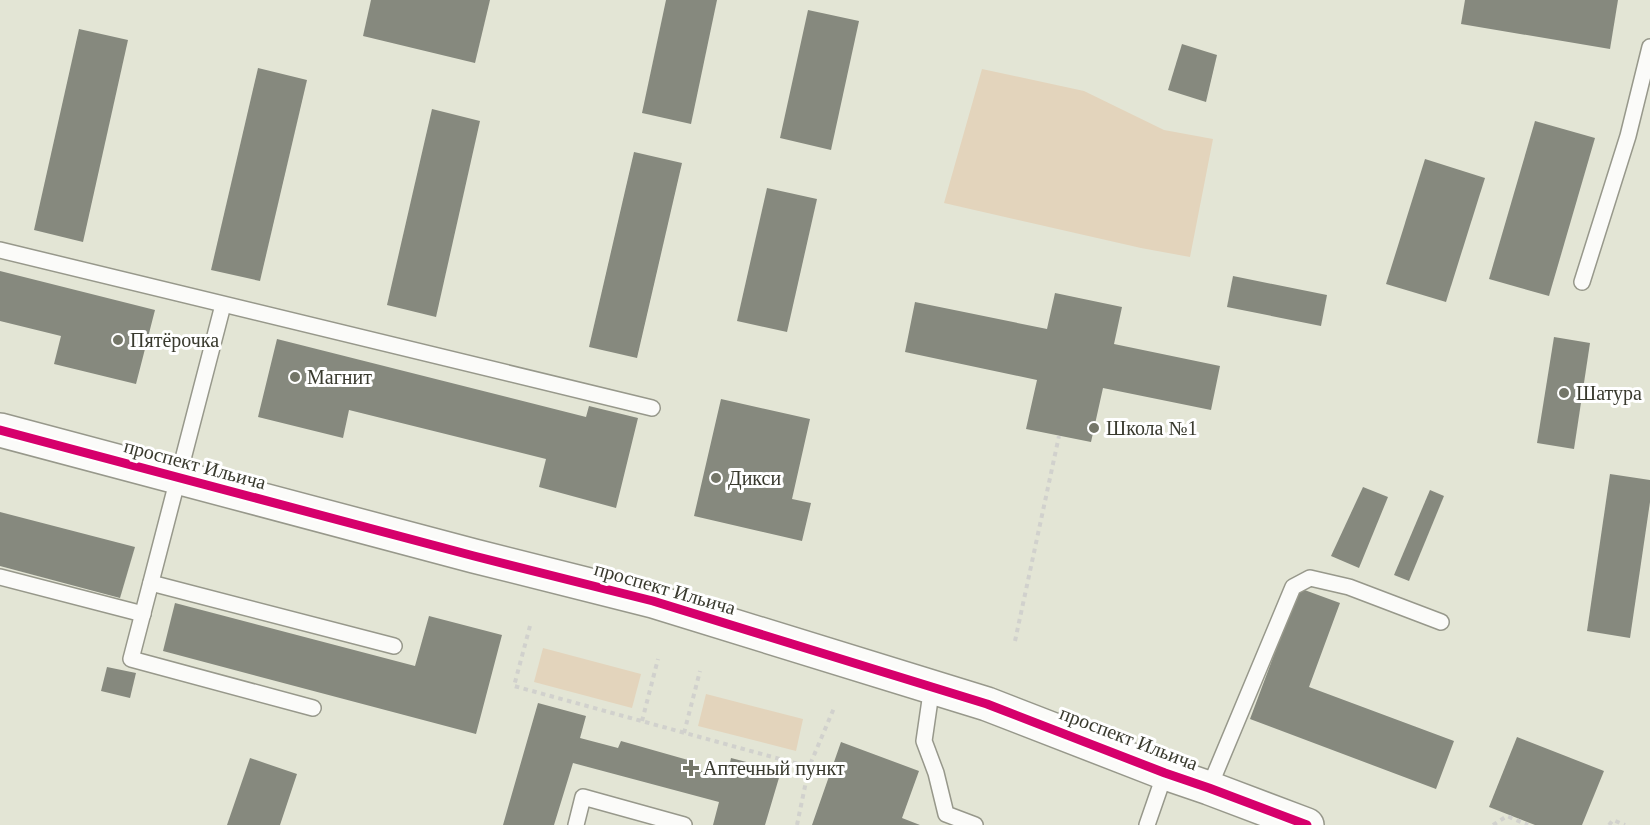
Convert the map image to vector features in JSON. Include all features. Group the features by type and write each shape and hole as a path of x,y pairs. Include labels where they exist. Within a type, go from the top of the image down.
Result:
{"street":[{"name":"проспект Ильича","path":"0,430 474,556 653,601 987,704 1307,825"}],"lane":[{"path":"1581,282 1628,136 1650,47"},
{"path":"0,250 652,408"},
{"path":"223,305 131,659 313,708"},
{"path":"0,577 143,614"},
{"path":"1209,788 1293,587 1310,578 1349,587 1441,622"},
{"path":"150,583 394,646"},
{"path":"932,686 924,741 936,774 946,814 975,825"},
{"path":"1147,825 1165,773"},
{"path":"576,825 583,797 684,825"}],"path":[{"path":"1015,641 1059,436"},
{"path":"530,626 514,686 809,767"},
{"path":"642,721 658,659"},
{"path":"684,733 700,671"},
{"path":"797,825 809,767 834,708"},
{"path":"1493,825 1507,816 1528,825"},
{"path":"1609,825 1612,820 1625,825"}],"shaded area":[{"path":"982,69 1084,91 1164,130 1213,139 1190,257 944,203"},
{"path":"543,648 641,674 632,708 534,682"},
{"path":"706,694 803,719 796,751 698,726"}],"building":[{"path":"371,0 490,0 475,63 363,36"},
{"path":"666,0 717,0 691,124 642,113"},
{"path":"1465,0 1618,0 1610,49 1461,24"},
{"path":"808,10 859,21 831,150 780,138"},
{"path":"79,29 128,40 83,242 34,230"},
{"path":"1182,44 1217,55 1206,102 1168,90"},
{"path":"258,68 307,80 260,281 211,270"},
{"path":"432,109 480,121 436,317 387,305"},
{"path":"1535,121 1595,138 1549,296 1489,279"},
{"path":"634,152 682,163 637,358 589,347"},
{"path":"1425,159 1485,178 1446,302 1386,284"},
{"path":"767,188 817,199 787,332 737,321"},
{"path":"0,271 155,310 136,384 54,364 61,336 0,321"},
{"path":"1233,276 1327,295 1321,326 1227,307"},
{"path":"1055,293 1122,307 1114,344 1220,366 1211,410 1103,388 1091,442 1026,429 1037,380 905,352 915,302 1047,329"},
{"name":"Шатура","path":"1554,337 1590,343 1574,449 1537,443"},
{"path":"277,339 586,417 589,406 638,418 616,508 539,487 546,459 349,410 343,438 258,417"},
{"path":"721,399 810,419 792,499 811,503 802,541 694,516"},
{"path":"1610,474 1650,480 1650,502 1630,638 1587,631"},
{"path":"1363,487 1388,497 1359,568 1331,556"},
{"path":"1430,490 1444,496 1409,581 1394,575"},
{"path":"0,512 135,547 120,598 0,566"},
{"path":"1299,588 1340,603 1309,687 1454,741 1436,789 1250,719"},
{"path":"175,603 415,666 429,616 502,635 476,734 163,651"},
{"path":"107,667 136,673 130,698 101,691"},
{"path":"538,703 586,716 580,738 618,748 621,741 688,760 686,767 727,777 731,758 781,771 765,825 713,825 719,802 573,763 554,825 503,825"},
{"path":"1517,737 1604,771 1582,825 1535,825 1489,807"},
{"path":"841,742 919,771 902,818 920,825 812,825"},
{"path":"250,758 297,774 280,825 227,825"}],"cycle path":[{"path":"0,430 474,556 653,601 987,704 1307,825"}],"place":[{"name":"Пятёрочка","path":"118,340"},
{"name":"Магнит","path":"295,377"},
{"name":"Шатура","path":"1564,393"},
{"name":"Школа №1","path":"1094,428"},
{"name":"Дикси","path":"716,478"},
{"name":"Аптечный пункт","path":"691,768"}]}
